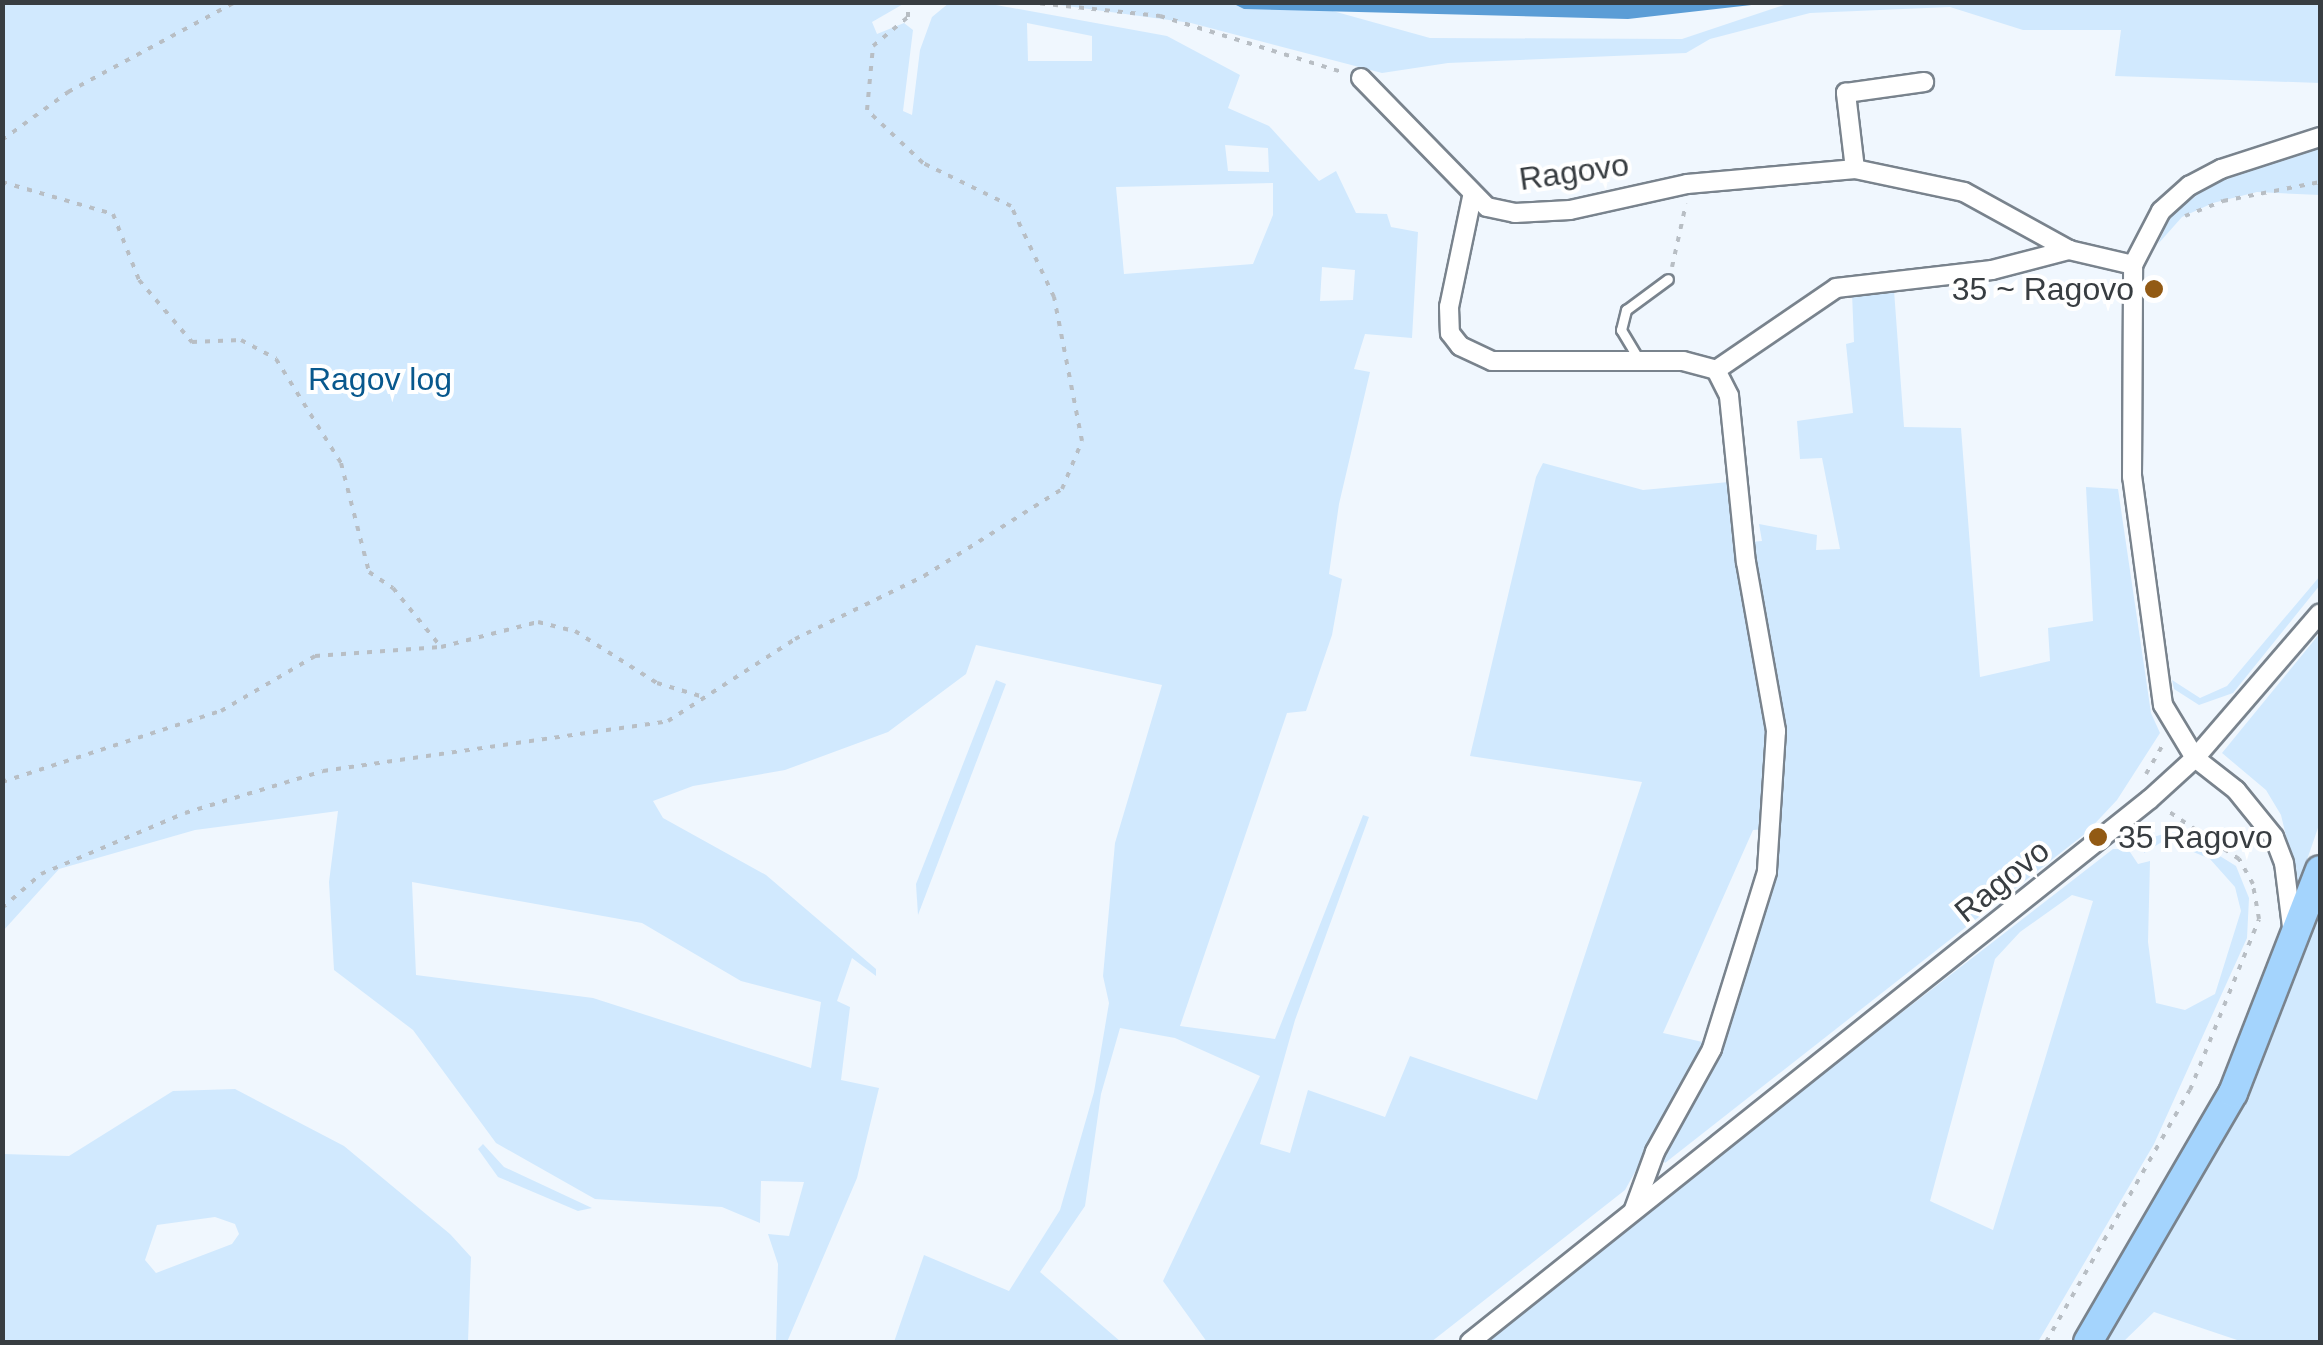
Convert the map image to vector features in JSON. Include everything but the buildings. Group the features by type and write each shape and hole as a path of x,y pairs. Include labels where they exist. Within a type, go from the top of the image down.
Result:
{"main road":[{"path":"2088,1342 2233,1093 2320,870"}],"street":[{"name":"Ragovo","path":"1361,78 1472,197 1514,213 1570,210 1686,184 1855,169 1964,192 2068,250 2133,265"},
{"path":"1855,169 1846,93 1924,82"},
{"path":"2294,944 2284,863 2274,837 2236,790 2196,758 2163,706 2142,583 2130,432 2133,265 2161,211 2188,186 2221,169 2320,136"},
{"path":"1472,197 1449,306 1450,333 1460,346 1492,361 1638,358 1716,370 1728,396 1746,562 1776,731 1767,872 1712,1049 1655,1152 1634,1208"},
{"name":"Ragovo","path":"1716,370 1836,288 1992,270 2068,250"},
{"name":"Ragovo","path":"1470,1342 2150,799 2196,758 2320,613"}],"lane":[{"path":"1638,358 1621,330 1626,310 1668,280"}],"path":[{"path":"2,140 68,92 234,2"},
{"path":"2,908 41,874 186,813 323,771 668,721 795,639 924,576 1062,489 1082,441 1054,298 1010,206 922,163 867,110 873,46 908,17 908,2"},
{"path":"1027,2 1160,16 1361,78"},
{"path":"2,182 113,214 139,280 192,342 242,340 276,359 341,463 368,572 393,588 441,647"},
{"path":"2176,222 2223,200 2320,182"},
{"path":"1668,280 1686,226 1686,184"},
{"path":"2,782 220,710 315,656 441,647 538,622 575,631 657,682 702,697"},
{"path":"2046,1342 2190,1090 2259,919 2253,884 2239,859 2150,799"}],"green space":[{"name":"Ragov log","path":"3,3 905,3 872,22 877,34 904,23 913,30 903,111 912,115 920,50 932,17 949,3 985,3 1167,36 1240,75 1228,108 1269,126 1319,181 1336,171 1356,213 1387,214 1391,227 1418,232 1412,338 1365,334 1354,369 1370,372 1339,504 1329,574 1342,579 1332,635 1306,711 1287,713 1180,1026 1275,1039 1363,815 1369,817 1295,1020 1260,1144 1290,1153 1308,1090 1385,1117 1410,1056 1537,1100 1642,782 1470,756 1536,477 1543,463 1643,490 1729,482 1770,728 1766,829 1753,830 1663,1033 1707,1043 1625,1190 1431,1342 1207,1342 1163,1281 1260,1076 1175,1038 1120,1028 1101,1094 1085,1206 1040,1272 1121,1342 894,1342 924,1255 1009,1291 1060,1210 1094,1092 1109,1003 1103,976 1115,843 1162,685 976,645 966,674 888,732 785,770 693,786 653,801 663,818 766,875 876,969 876,976 852,958 837,1001 850,1007 841,1080 879,1088 857,1178 787,1342 776,1342 778,1264 768,1234 789,1236 804,1182 761,1181 760,1223 722,1207 595,1199 496,1143 413,1030 334,970 329,882 338,811 195,830 59,869 3,931","holes":["1027,23 1092,36 1092,61 1028,61","1225,145 1268,148 1269,172 1228,171","1273,183 1273,215 1253,264 1124,274 1116,187","1322,267 1355,270 1353,300 1320,301","412,882 642,923 741,981 821,1002 811,1068 593,998 416,975"]},
{"path":"1045,3 1304,3 1430,38 1682,39 1790,3 2320,3 2320,83 2115,76 2121,30 2023,30 1950,7 1810,13 1710,39 1686,53 1448,63 1382,73 1191,23"},
{"path":"2320,145 2320,195 2257,192 2213,203 2182,217 2158,244 2171,215 2210,185"},
{"path":"1894,290 1904,427 1961,428 1980,677 2050,661 2048,628 2093,621 2086,487 2118,489 2151,713 2160,733 2117,800 2086,833 1665,1163 1661,1157 1713,1062 1779,812 1750,542 1762,541 1759,524 1817,535 1816,550 1840,549 1822,458 1800,459 1797,421 1853,413 1846,344 1854,342 1852,293"},
{"path":"2320,576 2320,585 2233,693 2199,705 2174,689 2172,680 2200,698 2227,686"},
{"path":"2320,633 2320,822 2298,886 2281,815 2266,790 2222,753"},
{"path":"996,680 1006,684 918,915 916,884"},
{"path":"2178,830 2236,866 2249,898 2247,938 2154,1144 2038,1342 1476,1342 2113,849 2128,849 2138,864 2150,861 2148,942 2156,1003 2185,1010 2215,994 2241,911 2235,887 2210,859 2165,840 2144,853 2146,839","holes":["2072,895 2093,901 1993,1230 1930,1201 1995,959 2020,932"]},
{"path":"2320,914 2320,1342 2243,1342 2154,1312 2123,1342 2104,1342 2211,1163"},
{"path":"235,1089 344,1146 450,1234 471,1257 468,1342 3,1342 3,1154 69,1156 173,1091","holes":["215,1217 235,1224 239,1234 232,1244 156,1273 145,1260 157,1225"]},
{"path":"483,1144 504,1167 592,1208 578,1211 498,1177 478,1149"}],"water":[{"path":"1232,3 1769,3 1628,19 1244,9"}],"place":[{"name":"35 ~ Ragovo","path":"2154,289"},
{"name":"35 Ragovo","path":"2098,837"}]}
